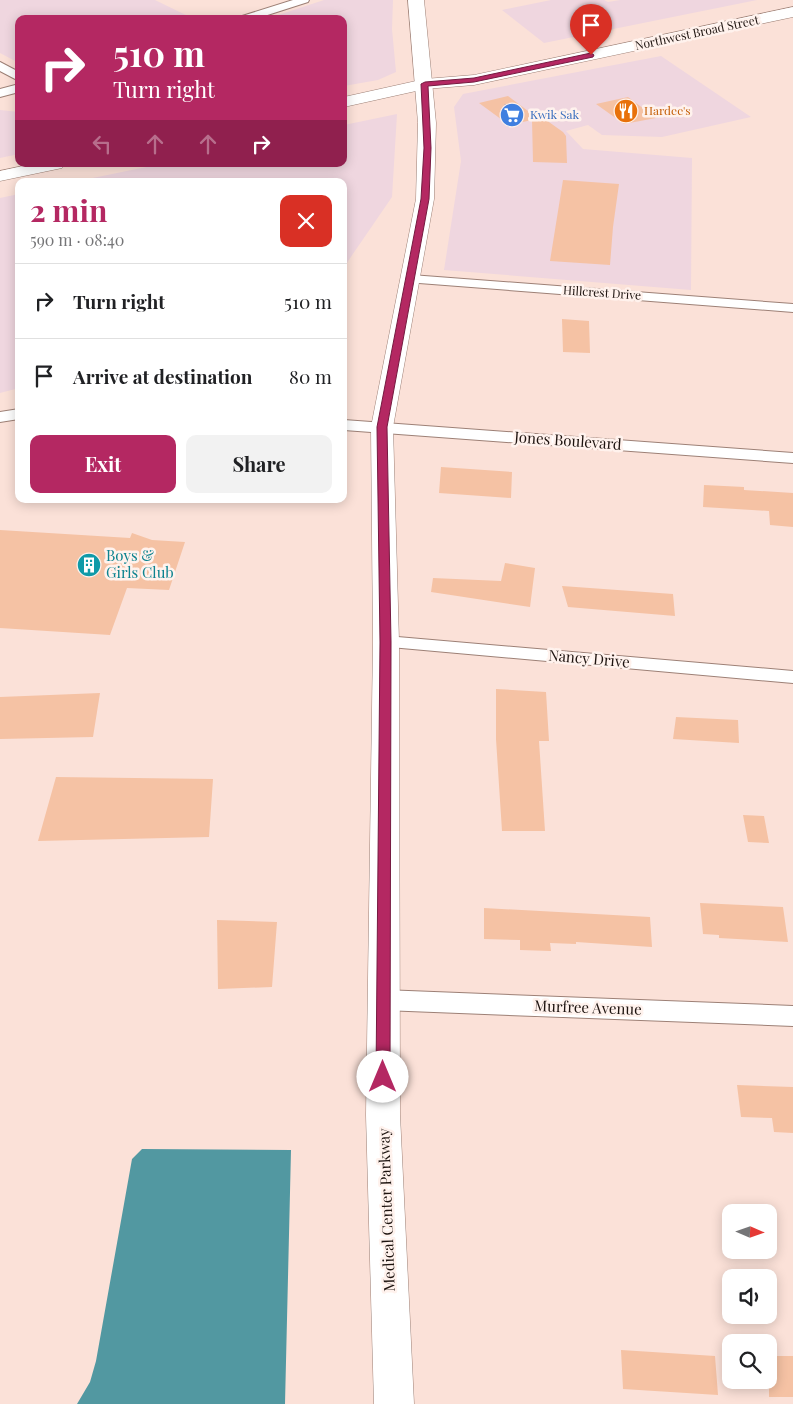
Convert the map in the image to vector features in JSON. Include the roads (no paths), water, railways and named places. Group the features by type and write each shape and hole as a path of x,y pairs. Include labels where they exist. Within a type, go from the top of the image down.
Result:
{"main road":[{"name":"Medical Center Parkway","path":"394,1404 383,1115 386,642 382,427 425,199 427,148 425,84 416,0"},
{"name":"Northwest Broad Street","path":"425,84 464,69 786,0"},
{"name":"Northwest Broad Street","path":"347,101 425,84 474,80 793,12"},
{"path":"0,176 42,167"}],"street":[{"path":"256,15 304,0"},
{"path":"0,66 15,75"},
{"path":"0,93 15,89"},
{"name":"Hillcrest Drive","path":"411,279 793,308"},
{"path":"0,417 15,415"},
{"name":"Jones Boulevard","path":"347,425 793,458"},
{"name":"Nancy Drive","path":"386,642 793,677"},
{"name":"Murfree Avenue","path":"383,1000 793,1016"}],"water":[{"path":"142,1149 291,1150 285,1404 77,1404 90,1382 96,1361 132,1159"}],"place":[{"name":"Hardee's","path":"626,111"},
{"name":"Kwik Sak","path":"512,115"},
{"name":"Boys & Girls Club","path":"89,565"}]}
